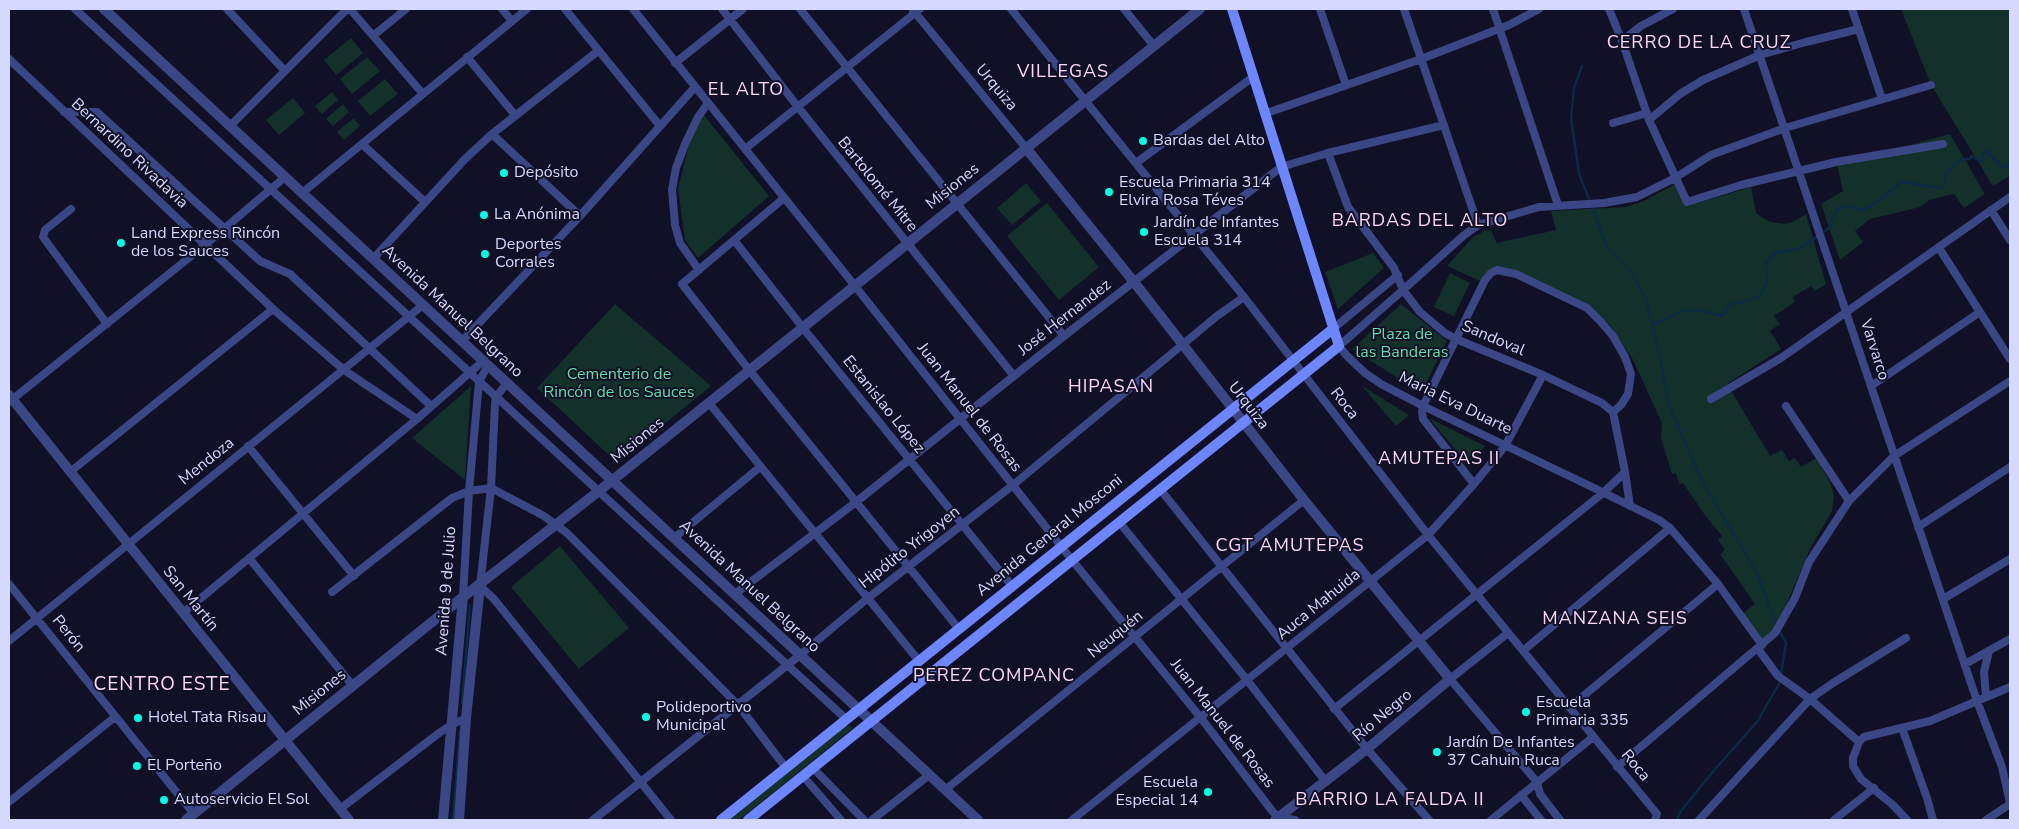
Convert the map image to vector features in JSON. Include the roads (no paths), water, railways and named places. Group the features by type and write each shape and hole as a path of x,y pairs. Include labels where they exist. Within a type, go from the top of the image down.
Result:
{"main road":[{"name":"Maria Eva Duarte","path":"1232,9 1339,346"},
{"name":"Avenida General Mosconi","path":"721,820 1334,328"},
{"name":"Avenida General Mosconi","path":"748,820 1339,346"}],"street":[{"path":"74,9 846,720"},
{"name":"Avenida Manuel Belgrano","path":"104,9 978,820"},
{"path":"227,9 284,70"},
{"path":"230,126 284,70 348,9 374,35 423,94"},
{"path":"374,35 406,9"},
{"path":"502,9 512,21"},
{"path":"302,193 527,9"},
{"path":"565,9 660,126"},
{"name":"Juan Manuel de Rosas","path":"632,9 855,286 1134,638 1201,718 1273,812 1285,819"},
{"name":"Bartolomé Mitre","path":"722,9 907,244 1014,376"},
{"path":"675,63 744,9"},
{"path":"800,9 1064,336"},
{"name":"Roca","path":"1011,9 1244,297 1428,535 1524,650 1656,817"},
{"path":"1124,9 1154,46"},
{"name":"Misiones","path":"193,818 285,740 750,371 1200,9"},
{"path":"1320,9 1346,85"},
{"path":"1404,9 1478,225"},
{"path":"1493,9 1558,206"},
{"path":"1264,114 1421,59 1519,21 1539,9"},
{"path":"1609,9 1648,116 1687,202 1741,184 1800,172 1836,162 1943,144"},
{"path":"1622,41 1641,26 1673,9"},
{"name":"Varvarco","path":"1744,9 1977,701 2002,767 2010,803"},
{"path":"1852,9 1882,99"},
{"path":"745,149 916,10"},
{"name":"Urquiza","path":"916,10 1134,282 1182,346 1304,500 1537,782 1540,794 1560,820"},
{"path":"1613,123 1648,116 1703,80 1760,55 1859,29"},
{"path":"373,259 465,159 492,134 515,114 598,51"},
{"path":"467,57 515,114"},
{"name":"Bernardino Rivadavia","path":"9,59 273,309 344,370 417,418"},
{"path":"1136,164 1253,78"},
{"name":"Avenida General Mosconi","path":"1339,346 1404,290 1462,236 1478,225 1539,207 1604,203 1637,197 1675,178 1711,155 1784,128 1931,85"},
{"path":"462,341 580,216 695,87"},
{"path":"699,270 680,243 675,225 672,190 676,168 685,144 698,116 708,103"},
{"path":"64,112 97,112 260,261 290,274 431,406"},
{"name":"José Hernandez","path":"734,594 856,502 1064,336 1281,167 1328,153 1444,125"},
{"path":"492,134 580,216"},
{"path":"362,144 426,202"},
{"name":"Sandoval","path":"1328,153 1348,207 1398,275 1404,290 1420,312 1445,333 1456,339 1543,375 1602,403 1613,412"},
{"path":"10,399 205,246 285,177"},
{"path":"1711,399 1781,358 2010,197"},
{"path":"784,198 682,284 959,629"},
{"path":"71,209 43,234 107,324"},
{"path":"1991,210 2010,240"},
{"name":"Estanislao López","path":"734,240 1012,586"},
{"path":"1938,248 2010,359"},
{"path":"1474,484 1423,419 1423,406 1485,280 1496,270 1516,274 1587,308 1613,336 1625,357 1631,374 1628,394 1621,405 1613,412 1630,506"},
{"name":"Avenida General Mosconi","path":"1334,328 1398,275"},
{"name":"Hipólito Yrigoyen","path":"593,820 1244,297"},
{"name":"Mendoza","path":"9,641 423,305"},
{"path":"70,472 273,309"},
{"path":"1871,386 1980,312"},
{"name":"Maria Eva Duarte","path":"1339,346 1365,373 1423,406 1659,520 1670,528 1718,584 1778,676 1810,699 1859,742"},
{"path":"182,613 469,374 485,363"},
{"name":"Avenida 9 de Julio","path":"443,820 463,597 469,491 479,382 485,363"},
{"name":"Auca Mahuida","path":"1076,819 1428,535 1505,446 1543,375"},
{"path":"1618,767 1776,633 1795,598 1809,562 1849,501 1894,456 2010,380"},
{"path":"496,396 507,383"},
{"name":"Avenida 9 de Julio","path":"459,820 466,718 491,488 496,396"},
{"name":"San Martín","path":"10,399 349,820"},
{"path":"709,403 918,661"},
{"path":"1786,406 1849,501"},
{"path":"248,446 354,576"},
{"path":"674,538 760,466"},
{"path":"1918,527 2010,467"},
{"path":"1334,709 1603,493 1625,472"},
{"path":"332,592 452,498 469,491 491,488 558,524 738,705 786,768"},
{"path":"1160,489 1287,647 1334,709 1429,820"},
{"name":"Neuquén","path":"945,790 1304,500"},
{"path":"1119,522 1181,601 1247,680 1326,782"},
{"path":"1524,650 1670,528"},
{"path":"249,558 353,686"},
{"path":"1943,600 2010,559"},
{"name":"Perón","path":"9,584 193,818"},
{"path":"1570,707 1718,584"},
{"path":"480,586 494,599 671,820"},
{"name":"Río Negro","path":"1285,819 1326,782 1508,633"},
{"path":"1699,820 1810,699 1906,638"},
{"path":"1965,664 2010,639"},
{"path":"1986,697 1984,672 1990,651"},
{"path":"1907,820 1861,778 1853,766 1853,758 1859,742 1864,737 1930,721 2010,686"},
{"path":"9,802 115,717"},
{"path":"340,809 451,725 466,718"},
{"path":"1902,728 1933,820"},
{"path":"1491,820 1593,737"},
{"path":"813,768 864,820"},
{"path":"872,820 929,775"},
{"path":"803,776 840,820"},
{"path":"1834,820 1874,788"},
{"path":"1521,795 1541,820"},
{"path":"1986,820 2010,803"}],"waterway":[{"path":"1582,66 1574,88 1571,118 1579,174 1589,199"},
{"path":"1825,231 1829,228 1832,218 1839,208 1848,206 1862,210 1871,206 1902,182 1941,188 1946,178 1945,173 1962,159 1969,159 1972,156 1981,162 1984,159 1982,154 1986,151 2000,165 2006,167 2010,162"},
{"path":"1592,206 1606,245 1631,272 1646,299 1659,352 1669,406 1703,483 1757,573 1776,624"},
{"path":"1652,325 1682,311 1698,310 1722,316 1730,304 1748,301 1760,295 1767,283 1766,262 1775,253 1798,249 1817,237"},
{"path":"462,703 470,605"},
{"path":"1780,632 1786,643 1781,673"},
{"path":"1677,820 1680,812 1757,722 1780,682"},
{"path":"453,820 460,730"}],"place":[{"name":"Bardas del Alto","path":"1143,141"},
{"name":"Depósito","path":"504,173"},
{"name":"Escuela Primaria 314 Elvira Rosa Téves","path":"1109,192"},
{"name":"La Anónima","path":"484,215"},
{"name":"Jardín de Infantes Escuela 314","path":"1144,232"},
{"name":"Land Express Rincón de los Sauces","path":"121,243"},
{"name":"Deportes Corrales","path":"485,254"},
{"name":"Escuela Primaria 335","path":"1526,712"},
{"name":"Polideportivo Municipal","path":"646,717"},
{"name":"Hotel Tata Risau","path":"138,718"},
{"name":"Jardín De Infantes 37 Cahuin Ruca","path":"1437,752"},
{"name":"El Porteño","path":"137,766"},
{"name":"Escuela Especial 14","path":"1208,792"},
{"name":"Autoservicio El Sol","path":"164,800"}],"district":[{"name":"CERRO DE LA CRUZ","path":"1699,44"},
{"name":"VILLEGAS","path":"1063,73"},
{"name":"EL ALTO","path":"746,91"},
{"name":"BARDAS DEL ALTO","path":"1420,222"},
{"name":"HIPASAN","path":"1111,388"},
{"name":"AMUTEPAS II","path":"1439,460"},
{"name":"CGT AMUTEPAS","path":"1290,547"},
{"name":"MANZANA SEIS","path":"1615,620"},
{"name":"PEREZ COMPANC","path":"994,677"},
{"name":"CENTRO ESTE","path":"162,685"},
{"name":"BARRIO LA FALDA II","path":"1390,801"}],"park label":[{"name":"Plaza de las Banderas","path":"1402,344"},
{"name":"Cementerio de Rincón de los Sauces","path":"619,384"}]}
